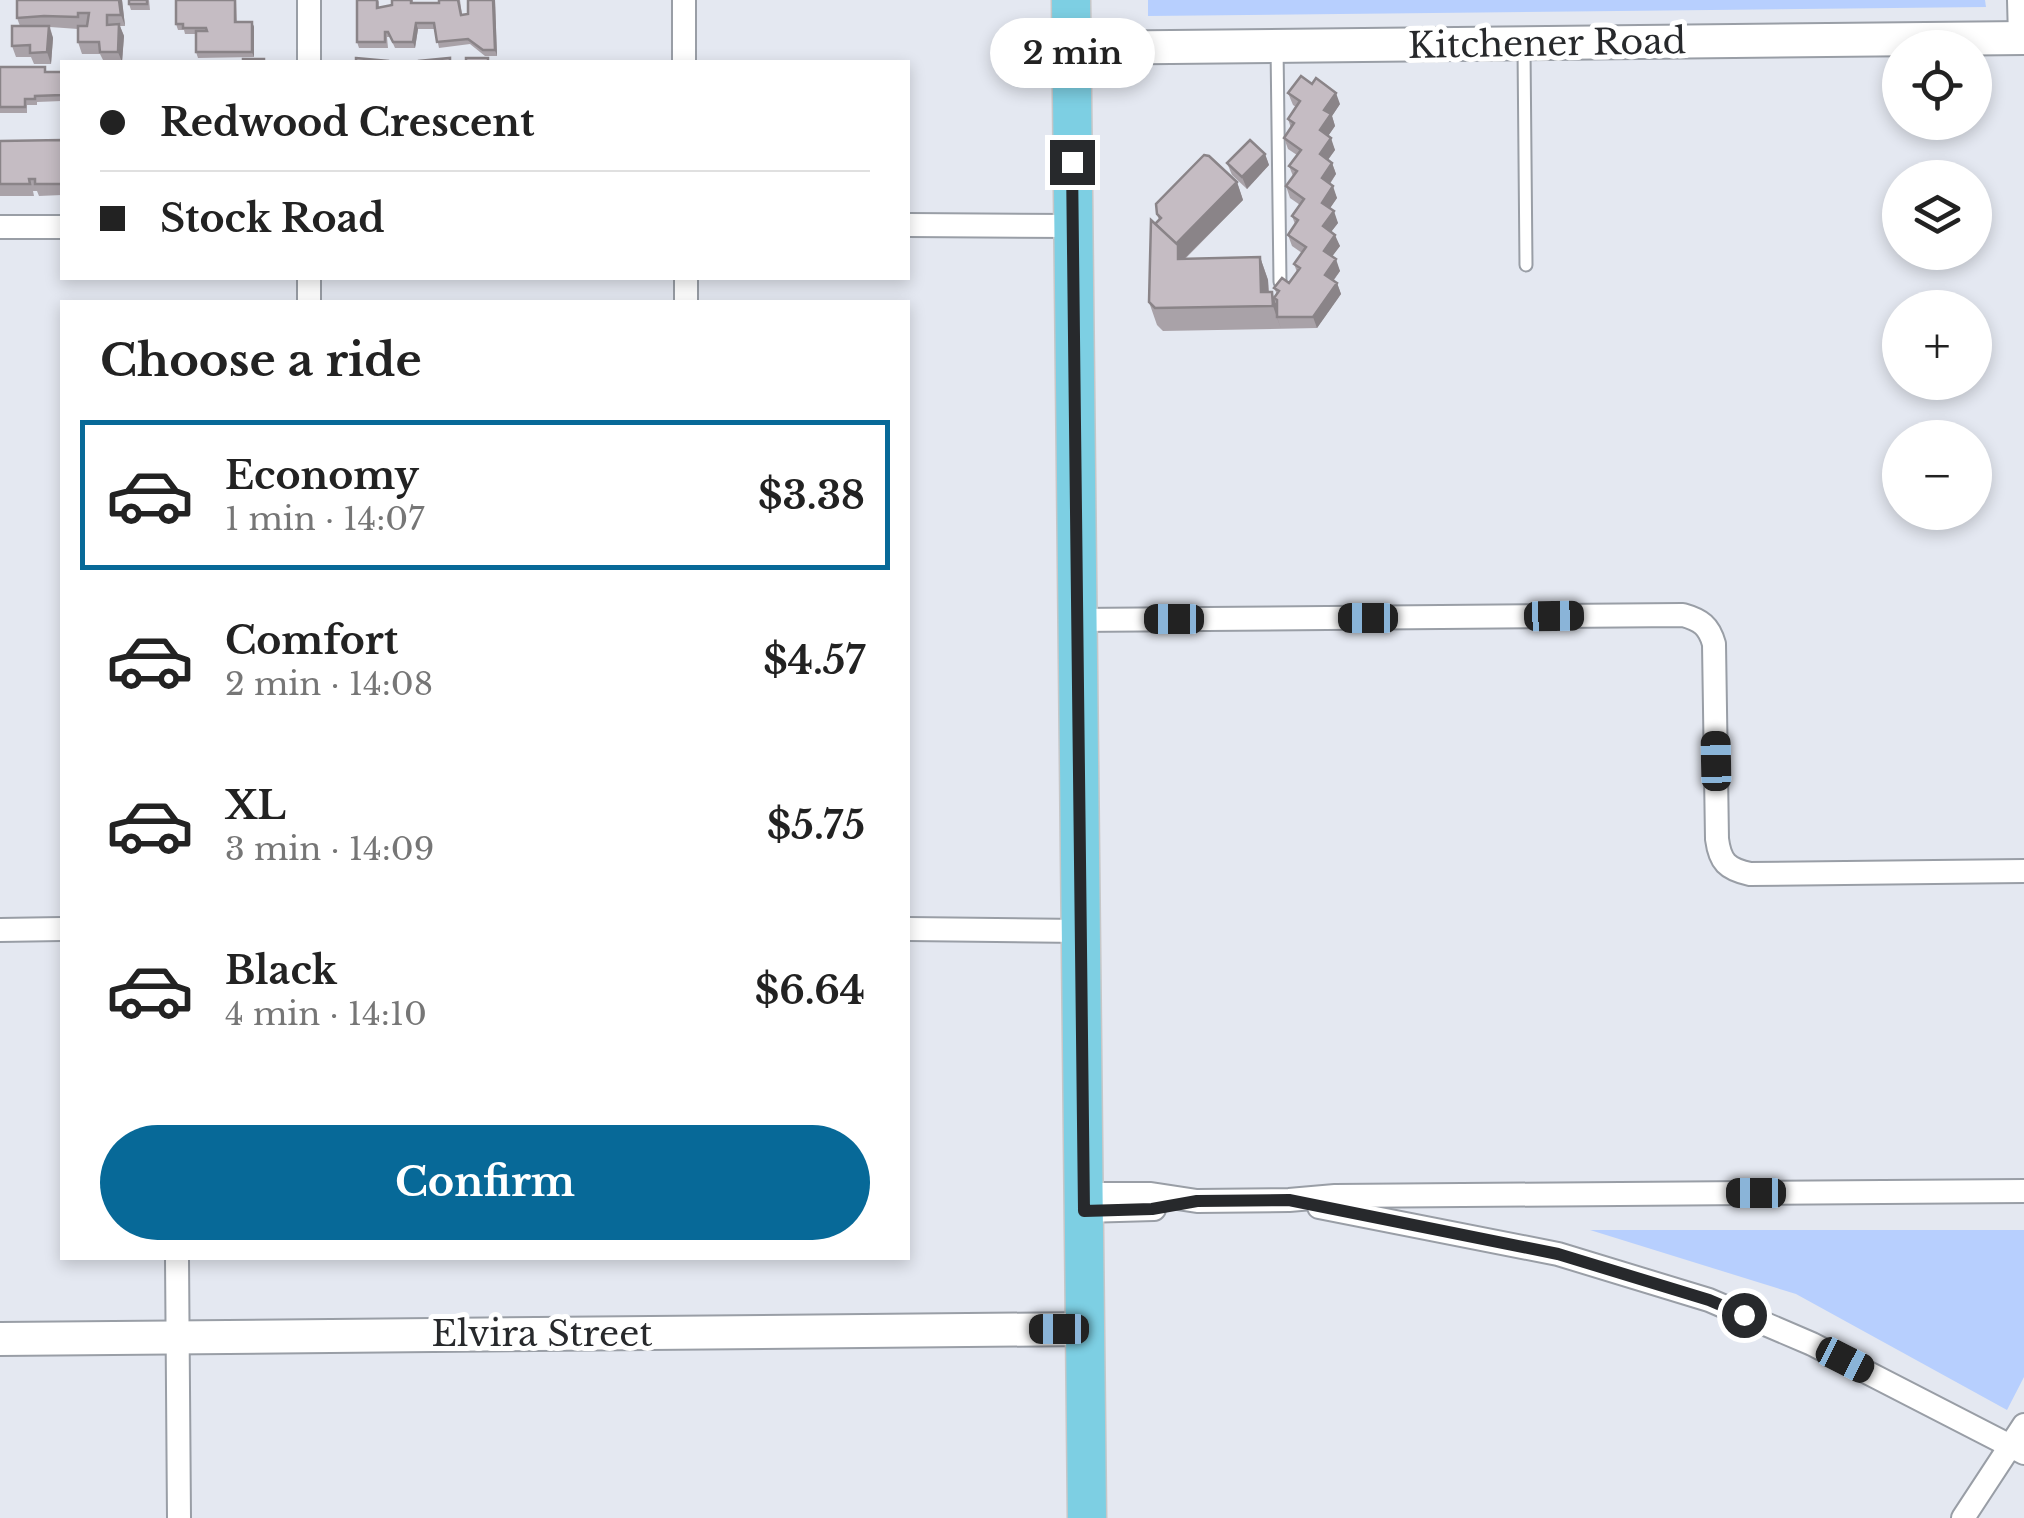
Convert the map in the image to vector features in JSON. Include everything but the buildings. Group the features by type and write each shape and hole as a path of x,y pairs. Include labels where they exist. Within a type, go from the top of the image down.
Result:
{"main road":[{"path":"1071,0 1087,1518"}],"street":[{"path":"309,0 309,60"},
{"path":"684,0 684,60"},
{"path":"2019,0 2022,38"},
{"name":"Kitchener Road","path":"1070,48 2022,38"},
{"path":"910,225 1073,226"},
{"path":"0,227 60,227"},
{"path":"1076,620 1683,615 1698,619 1710,630 1714,644 1717,839 1719,857 1730,870 1750,874 2024,871"},
{"path":"0,930 60,928"},
{"path":"910,928 1080,930"},
{"path":"1084,1202 1152,1194 1197,1201 1355,1196 2024,1191"},
{"path":"1289,1200 1558,1254 1709,1300 2020,1441 1963,1518"},
{"path":"177,1260 178,1518"},
{"name":"Elvira Street","path":"0,1339 1085,1329"}],"lane":[{"path":"1524,44 1526,265"},
{"path":"1277,46 1280,282"}],"shaded area":[{"path":"1148,0 1985,0 1986,7 1148,16"},
{"path":"1590,1230 2024,1230 2024,1377 2007,1410 1796,1294"}],"route":[{"path":"1072,162 1084,1211 1152,1209 1197,1201 1289,1200 1558,1254 1709,1300 1744,1315"}]}
